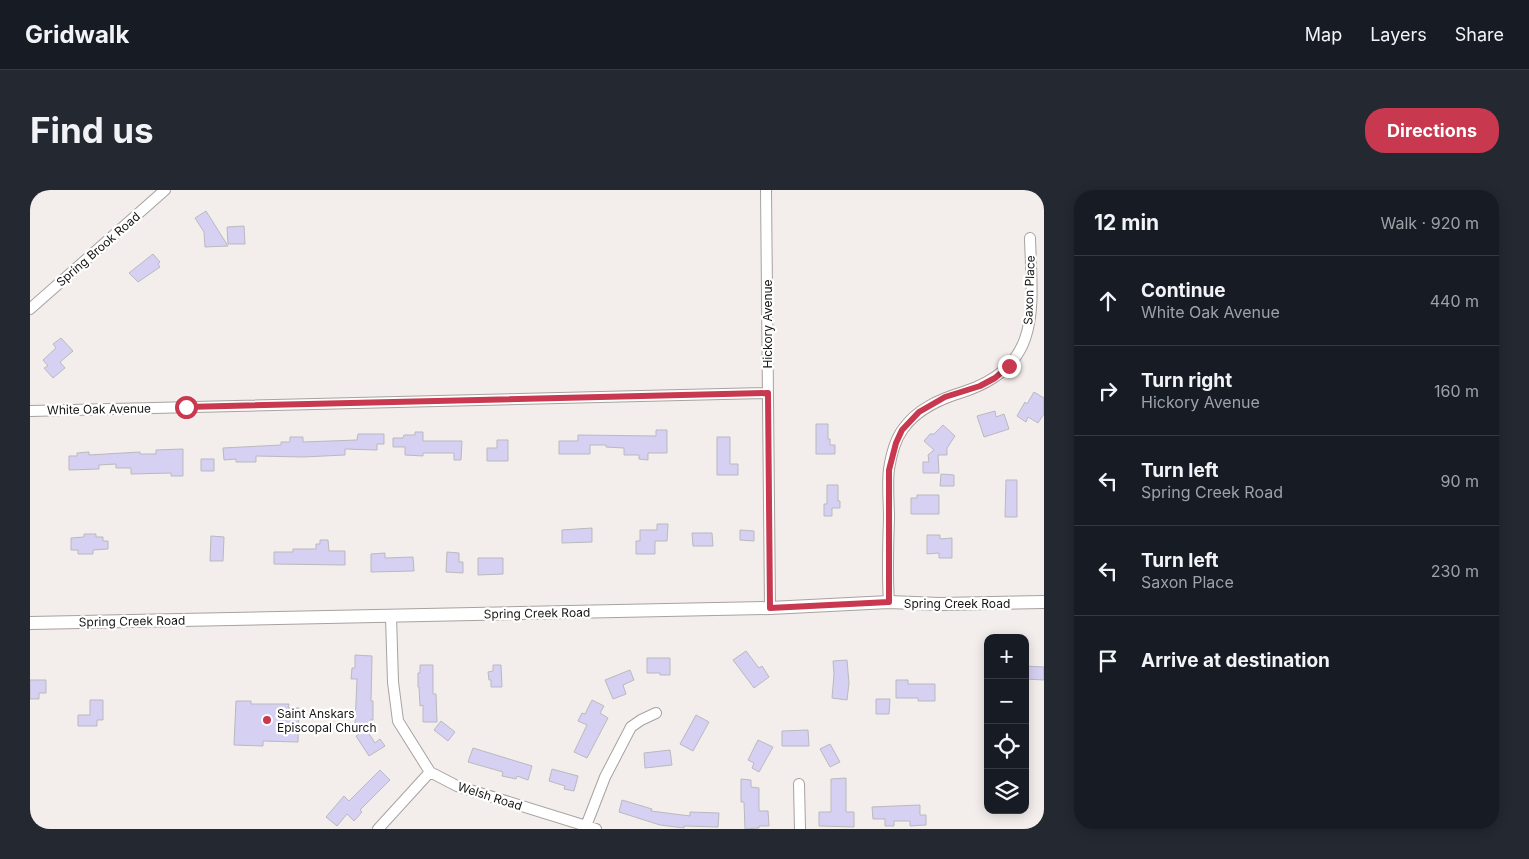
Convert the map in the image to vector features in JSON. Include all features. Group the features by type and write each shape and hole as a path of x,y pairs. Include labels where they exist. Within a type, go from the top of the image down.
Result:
{"main road":[{"name":"Spring Creek Road","path":"30,623 770,608 889,602 940,604 1044,602"}],"street":[{"name":"Spring Brook Road","path":"30,309 166,190"},
{"name":"Hickory Avenue","path":"766,190 770,608"},
{"name":"Saxon Place","path":"889,602 889,470 896,443 902,430 919,412 945,397 980,386 995,378 1009,366 1020,352 1030,321 1032,290 1030,238"},
{"name":"White Oak Avenue","path":"30,411 768,393"},
{"path":"378,829 430,772 398,721 393,682 391,616"},
{"path":"591,827 604,777 631,727 656,713"},
{"name":"Welsh Road","path":"430,772 457,786 591,827"},
{"path":"799,784 800,829"}],"building":[{"path":"206,211 228,246 205,247 204,232 195,218"},
{"path":"244,226 245,244 228,244 227,227"},
{"path":"153,254 160,262 158,264 160,267 138,282 129,273"},
{"path":"61,338 73,351 60,362 65,368 53,378 44,368 48,366 43,360 56,348 53,344"},
{"path":"1034,392 1044,398 1044,414 1038,423 1028,417 1026,422 1017,416 1025,402 1027,404"},
{"path":"995,411 996,417 1004,414 1009,429 984,437 977,416"},
{"path":"816,424 828,424 828,439 830,439 830,445 835,445 835,454 816,454"},
{"path":"943,425 955,436 947,448 947,455 938,455 939,473 923,473 923,462 929,462 928,455 934,450 924,441"},
{"path":"656,430 667,430 667,453 648,453 648,460 639,459 639,455 624,455 624,448 606,447 606,445 590,445 590,454 559,454 559,441 578,441 578,435 656,436"},
{"path":"415,432 423,432 423,441 462,441 461,460 454,460 454,453 423,453 423,456 405,455 405,447 393,447 393,438 415,435"},
{"path":"358,434 384,434 384,444 377,444 377,450 345,449 345,455 303,457 256,456 256,462 236,462 236,459 224,460 223,448 281,445 281,442 290,442 290,437 303,437 303,442 357,440"},
{"path":"717,437 730,437 730,464 738,464 738,475 717,475"},
{"path":"497,440 508,440 508,461 487,461 487,448 497,448"},
{"path":"183,449 183,476 171,476 171,473 131,474 131,468 116,468 116,464 99,465 99,469 69,470 69,456 77,456 77,453 89,452 89,455 140,452 140,454 156,454 156,450"},
{"path":"201,459 214,459 214,471 201,471"},
{"path":"941,474 954,475 954,486 940,486"},
{"path":"1006,480 1017,480 1017,517 1005,517"},
{"path":"827,485 838,485 840,508 832,508 832,516 824,516 824,504 827,504"},
{"path":"917,495 939,495 939,514 911,514 911,498 917,498"},
{"path":"657,524 668,524 667,541 655,541 655,554 636,554 636,541 640,541 640,530 657,530"},
{"path":"592,528 592,542 562,543 562,530"},
{"path":"740,530 754,531 754,541 740,540"},
{"path":"692,533 712,533 713,546 693,546"},
{"path":"84,534 96,534 96,537 103,537 103,541 108,541 108,549 93,550 93,554 78,554 78,550 71,550 71,538 84,537"},
{"path":"927,535 940,535 940,539 952,538 952,558 939,558 939,553 927,554"},
{"path":"211,536 224,537 223,561 210,561"},
{"path":"320,540 328,540 329,551 345,551 345,565 274,564 274,552 293,552 293,549 316,549 316,544 320,544"},
{"path":"447,552 459,553 459,562 463,562 463,573 446,572"},
{"path":"385,553 385,558 413,557 414,571 371,572 371,554"},
{"path":"478,558 503,558 503,574 478,575"},
{"path":"746,651 759,668 762,666 769,677 754,688 733,660"},
{"path":"355,655 372,656 371,701 373,701 373,720 370,720 370,725 355,725 357,679 351,679 352,668 355,668"},
{"path":"647,658 670,658 670,675 647,673"},
{"path":"847,660 849,683 847,700 832,698 833,661"},
{"path":"420,665 433,665 433,694 436,694 437,722 423,722 423,705 420,706 418,687"},
{"path":"493,665 501,665 502,687 491,687 488,672 493,671"},
{"path":"1029,666 1044,667 1044,680 1029,679"},
{"path":"630,670 634,680 623,685 626,694 613,699 605,680"},
{"path":"30,680 46,680 46,693 39,693 39,699 30,699"},
{"path":"896,680 908,680 908,684 935,684 935,701 918,701 918,698 896,698"},
{"path":"876,699 890,699 889,714 876,714"},
{"path":"90,700 103,700 103,720 97,720 97,726 78,726 78,715 90,715"},
{"path":"592,700 604,706 600,713 608,718 587,758 574,752 587,725 578,721 582,713 585,714"},
{"name":"Saint Anskars Episcopal Church","path":"236,701 251,701 251,704 289,704 288,708 299,708 298,742 263,741 263,746 234,745"},
{"path":"696,715 709,722 693,751 680,744"},
{"path":"441,721 455,732 448,741 434,730"},
{"path":"366,729 375,743 380,739 385,746 369,756 356,736"},
{"path":"808,730 809,746 782,746 782,731"},
{"path":"758,740 773,747 759,772 752,768 754,763 748,760"},
{"path":"830,744 840,762 830,767 820,749"},
{"path":"473,748 532,766 528,780 517,776 516,779 502,776 503,772 468,762"},
{"path":"670,750 672,765 645,768 644,753"},
{"path":"552,769 578,776 574,791 564,789 565,786 549,781"},
{"path":"380,770 390,780 360,810 362,812 354,821 347,814 337,826 326,817 344,796 349,801"},
{"path":"846,778 846,812 854,812 854,827 819,826 819,812 831,812 831,779"},
{"path":"741,779 751,780 751,787 759,788 759,811 768,811 769,826 745,829 744,802 741,802"},
{"path":"622,800 652,809 651,811 690,816 690,812 719,813 718,827 684,826 684,828 660,825 619,812"},
{"path":"920,805 920,815 926,815 926,825 910,826 910,821 894,821 894,826 885,826 885,819 873,819 872,807"}],"place":[{"name":"Saint Anskars Episcopal Church","path":"267,720"}],"route":[{"path":"186,407 768,393 770,608 889,602 889,470 896,443 902,430 919,412 945,397 980,386 995,378 1009,366"}]}
